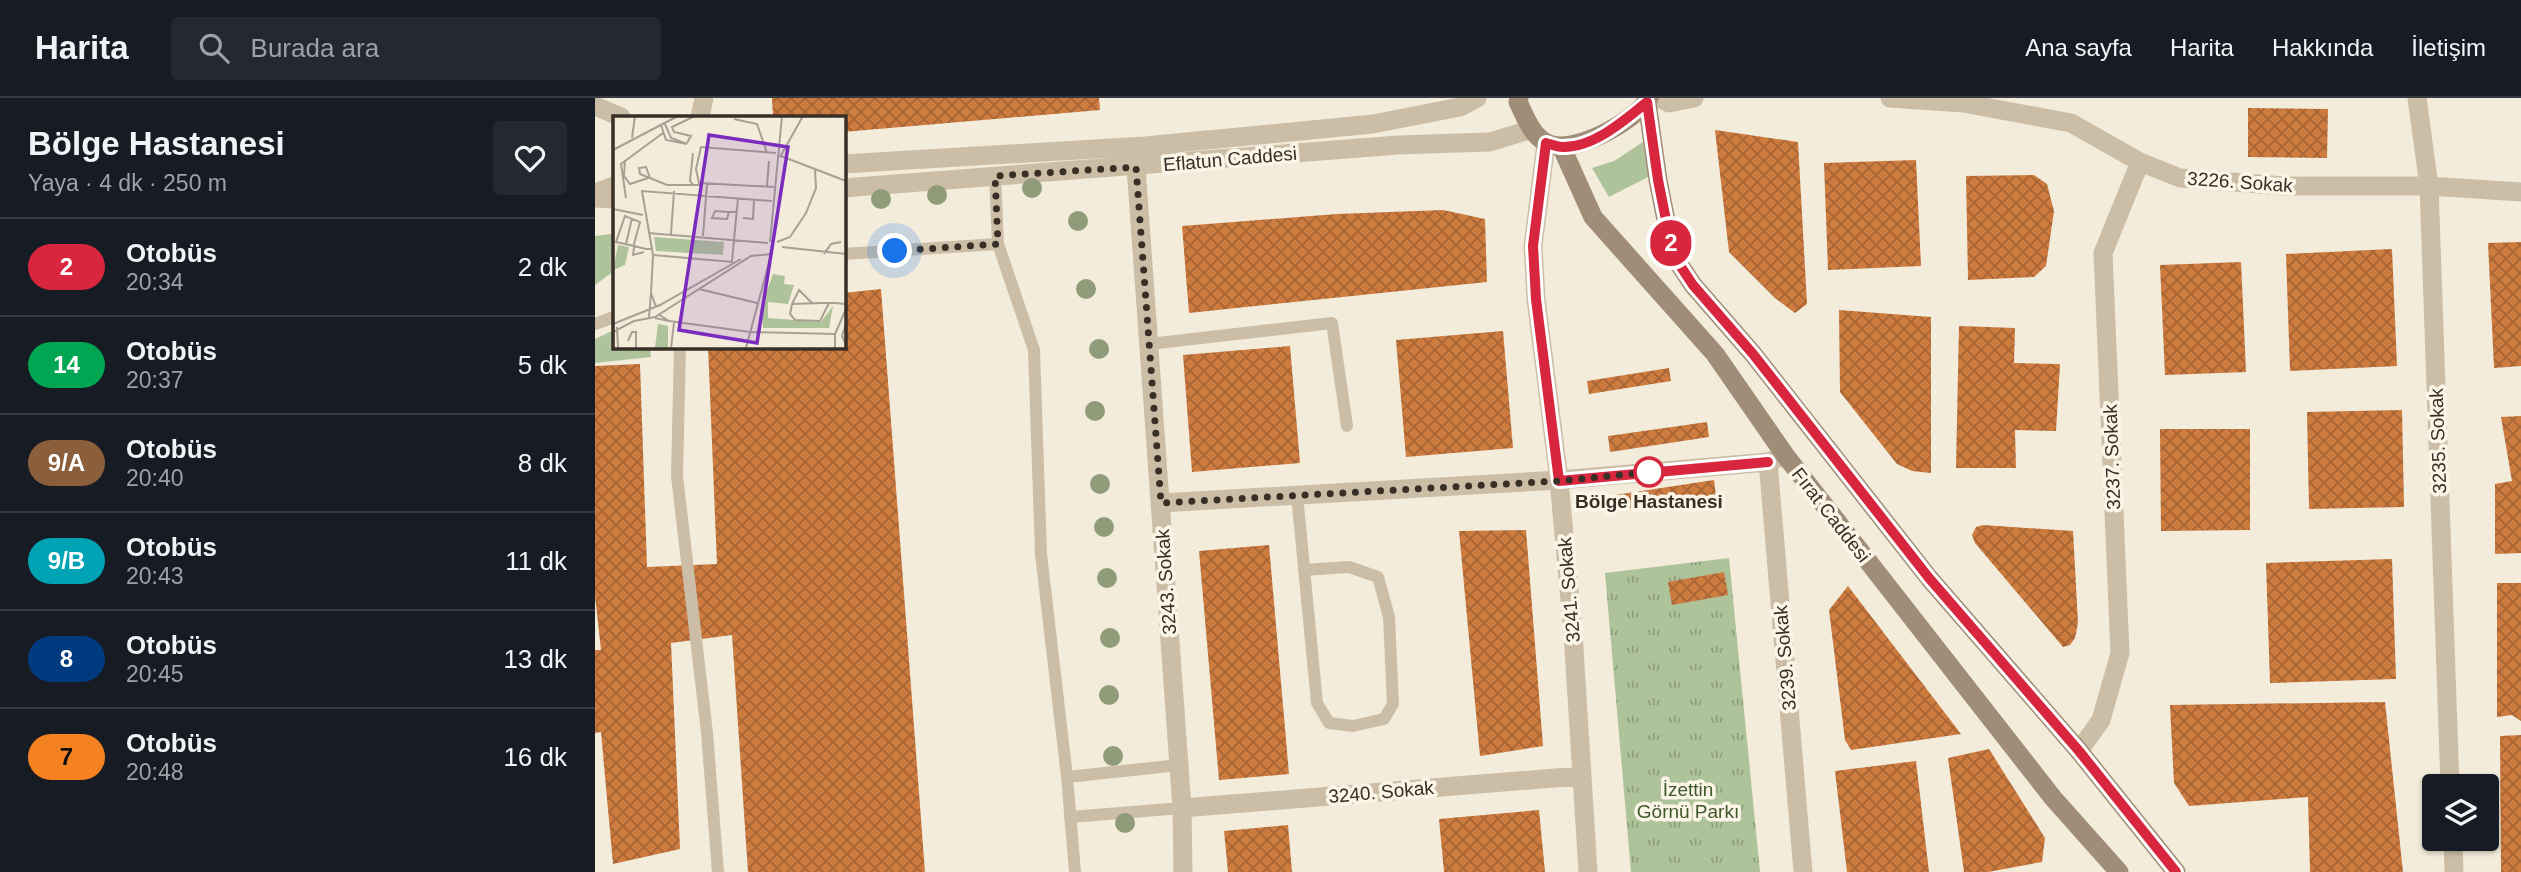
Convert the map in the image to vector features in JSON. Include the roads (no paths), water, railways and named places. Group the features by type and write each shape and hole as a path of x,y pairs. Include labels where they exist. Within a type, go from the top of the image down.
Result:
{"main road":[{"name":"Fırat Caddesi","path":"1519,98 1518,102 1546,140 1593,216 1715,354 1777,458 2053,798 2119,872"},
{"path":"1546,140 1587,142 1621,123 1651,99"},
{"path":"1651,99 1664,208 1673,255 1693,285 1753,354 1929,578 2079,751 2176,872"}],"street":[{"path":"700,116 704,98"},
{"name":"Eflatun Caddesi","path":"845,164 1145,146 1359,125 1460,107 1477,98"},
{"path":"1651,99 1669,103 1694,98"},
{"name":"3226. Sokak","path":"1890,98 1963,103 2071,123 2140,162 2180,178 2285,186 2429,186 2521,192"},
{"name":"3235. Sokak","path":"2417,98 2429,186 2450,774"},
{"path":"595,106 619,116"},
{"name":"Eflatun Caddesi","path":"845,188 1398,145 1546,140"},
{"name":"3241. Sokak","path":"1546,140 1533,246 1536,299 1559,481 1573,632 1588,872"},
{"name":"3237. Sokak","path":"2079,751 2101,720 2120,653 2103,253 2140,162"},
{"name":"3243. Sokak","path":"1136,167 1182,808 1183,872"},
{"path":"595,196 613,187"},
{"path":"595,196 613,199"},
{"path":"1161,503 1559,481 1777,458"},
{"name":"3239. Sokak","path":"1777,458 1803,872"},
{"name":"3240. Sokak","path":"1182,808 1580,776"},
{"path":"2453,851 2454,872"}],"lane":[{"path":"995,176 998,244 1034,350 1041,554 1067,777 1075,872"},
{"path":"845,254 998,244"},
{"path":"595,324 613,317"},
{"path":"1149,344 1332,323 1347,426"},
{"path":"680,348 677,475 707,733 718,872"},
{"path":"1297,495 1304,570 1317,703 1329,723 1353,726 1384,719 1393,704 1389,617 1378,577 1349,568 1304,570"},
{"path":"1067,777 1179,765"},
{"path":"1069,817 1182,808"}],"place":[{"name":"Bölge Hastanesi","path":"1649,472"}],"park label":[{"name":"İzettin Görnü Parkı","path":"1688,800"}]}
